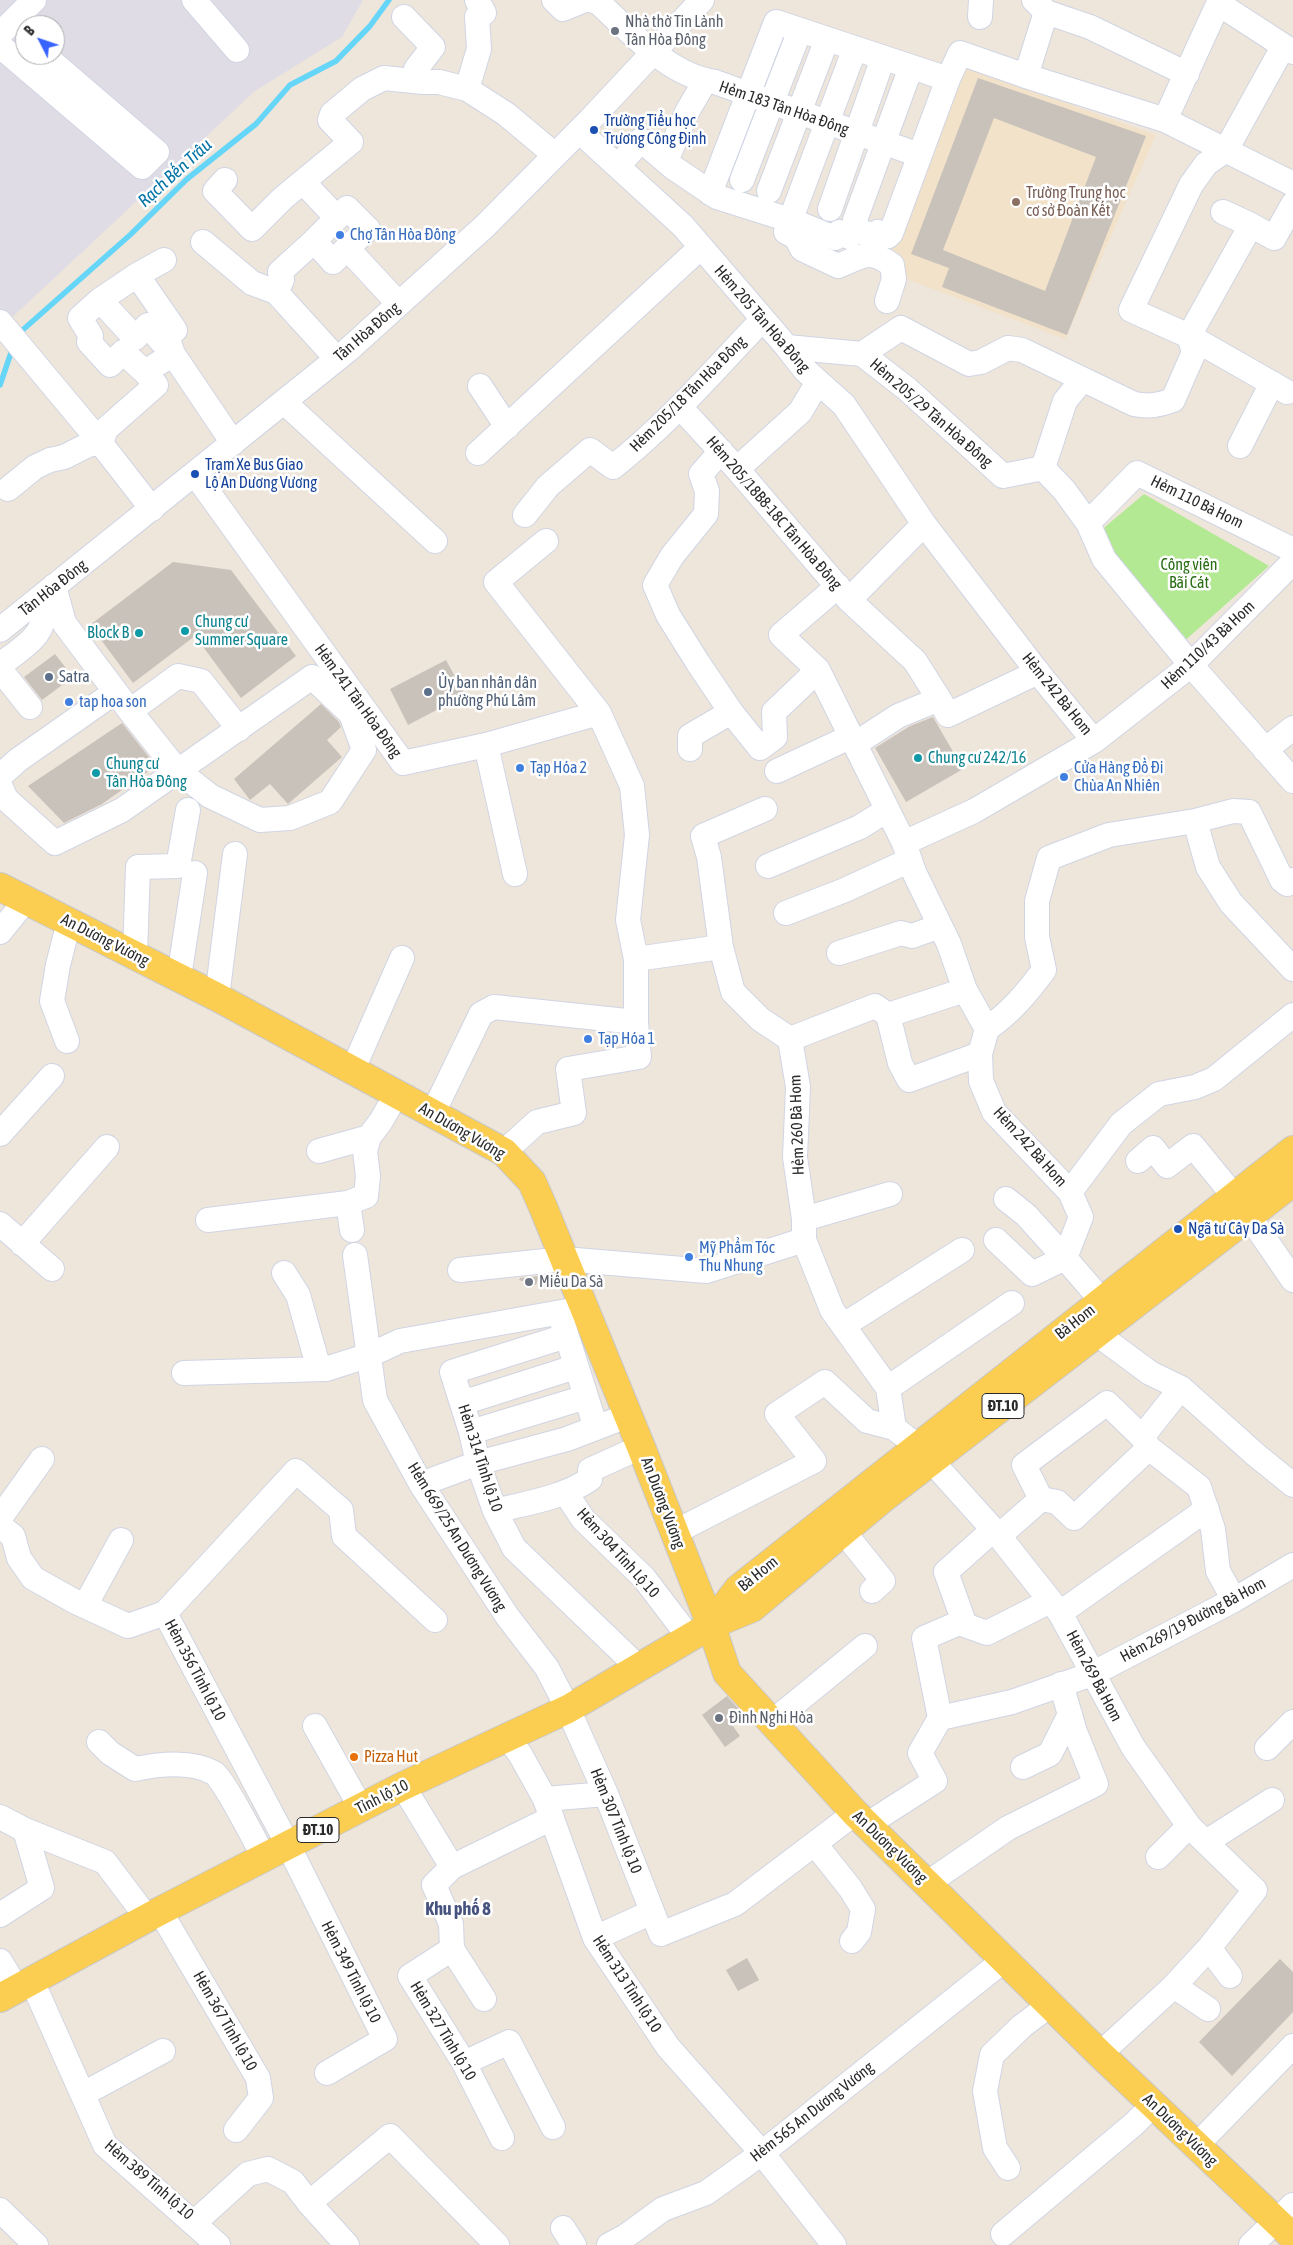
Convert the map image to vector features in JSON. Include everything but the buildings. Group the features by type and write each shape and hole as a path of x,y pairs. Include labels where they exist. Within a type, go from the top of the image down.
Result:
{"main road":[{"name":"An Dương Vương","path":"0,887 353,1068 396,1094 433,1112 504,1152 532,1182 564,1259 572,1310 627,1416 675,1532 700,1631 728,1673 861,1819 1004,1960 1196,2146 1287,2221"},
{"name":"Bà Hom","path":"700,1631 738,1589 1096,1333 1242,1206 1293,1150"},
{"name":"Bà Hom","path":"700,1631 752,1608 843,1531 925,1454 1102,1301 1242,1206 1293,1182"},
{"name":"Tỉnh lộ 10","path":"16,1989 403,1786 568,1709 700,1631"}],"street":[{"path":"7,32 34,0"},
{"path":"194,0 237,50"},
{"path":"467,90 479,49 477,17 484,13 477,0"},
{"path":"554,0 563,9 585,0"},
{"name":"Hẻm 183 Tân Hòa Đông","path":"590,0 598,2 654,53 699,80 715,82 919,155"},
{"name":"Tân Hòa Đông","path":"2,623 31,605 337,359 485,226 654,53 698,2"},
{"path":"1166,120 1220,2 1288,49 1226,150 1206,164 1191,185 1131,310 1189,336 1280,388 1240,446"},
{"path":"1026,76 1040,6 1187,74"},
{"path":"404,16 432,47 416,68 423,82"},
{"path":"883,58 830,209 827,212 793,211 717,197 714,182 776,22 948,79"},
{"path":"742,180 800,30"},
{"path":"770,191 827,39"},
{"path":"855,48 786,232 796,238 802,249 838,266 867,254 881,245 891,234 919,155 960,53 1166,120 1226,150 1292,187 1274,238 1223,212"},
{"path":"44,65 150,160 54,65"},
{"path":"618,166 641,140 666,161 714,182 742,180 770,191 793,211 835,238 839,232 849,237 911,67"},
{"path":"225,180 215,191 252,229 283,198 304,183 351,142 330,120 332,114 362,89 384,78 439,82 467,90 506,114 555,155"},
{"path":"666,161 687,112 705,81"},
{"name":"Hẻm 205 Tân Hòa Đông","path":"579,131 683,226 805,370 844,406 924,524"},
{"path":"304,183 336,218"},
{"path":"276,292 282,280 280,272 347,208 368,229 333,262 314,241"},
{"path":"830,209 874,236 878,232 881,245 892,265 894,279 887,301"},
{"path":"862,354 901,328 969,364 981,362 1008,348 1022,350 1082,380 1144,406 1159,405 1173,400 1194,352 1189,336 1251,225"},
{"path":"203,242 252,283 276,292 337,359"},
{"path":"478,453 701,247"},
{"path":"347,248 398,304"},
{"path":"8,489 36,467 50,460 64,457 98,440 106,429 156,385 123,352 110,365 89,342 91,336 80,318 100,300 164,260"},
{"path":"137,276 175,330 170,345 145,372"},
{"path":"100,300 135,338 148,326 161,341 170,345 233,443"},
{"name":"Hẻm 205/18 Tân Hòa Đông","path":"525,515 548,486 590,450 613,467 637,448 680,407 762,320"},
{"path":"0,322 98,440 152,509"},
{"name":"Hẻm 205/29 Tân Hòa Đông","path":"787,347 862,354 908,389 1003,476 1043,468"},
{"path":"1082,380 1064,401 1043,468 1064,490 1088,523 1104,558 1191,665 1293,781"},
{"path":"737,469 800,412 818,382"},
{"path":"480,386 507,427"},
{"path":"284,402 435,541"},
{"name":"Hẻm 205/18B8-18C Tân Hòa Đông","path":"680,407 737,469 844,593 915,661 939,699"},
{"path":"720,451 701,474 707,491 706,514 672,556 655,585 668,615 731,712 760,748 775,737 774,712 818,670"},
{"name":"Hẻm 110 Bà Hom","path":"1088,523 1137,473 1293,550"},
{"name":"Hẻm 241 Tân Hòa Đông","path":"196,474 403,763 486,745 599,714"},
{"path":"924,524 844,593 781,635 818,670 907,852 949,944 965,990 987,1029 1007,1015 1028,993 1044,970 1037,937 1037,901 1049,858 1109,835 1195,821 1233,811 1249,812 1282,880 1287,884 1293,880"},
{"name":"Hẻm 242 Bà Hom","path":"786,913 845,890 974,811 1094,741 1038,672 924,524"},
{"path":"504,1152 537,1122 574,1113 568,1069 639,1057 636,1022 636,959 628,920 637,835 632,786 599,714 496,582 546,541"},
{"name":"Hẻm 110/43 Bà Hom","path":"1094,741 1191,665 1293,562"},
{"path":"0,785 6,799 55,843 122,810 177,770 312,678 351,714 364,750 330,802 290,818 260,820 210,796 177,770 115,692 64,623 54,586"},
{"path":"0,665 38,635 42,625 41,618 31,605"},
{"path":"777,771 853,740 898,716 939,699 948,715 1038,672"},
{"path":"0,674 6,678 30,707"},
{"path":"130,711 178,676 201,681 239,729"},
{"path":"0,776 18,760 115,692"},
{"path":"690,749 690,736 731,712"},
{"path":"1265,750 1293,728"},
{"path":"486,745 515,874"},
{"path":"765,809 703,836 709,857 721,947 732,992 760,1019 790,1038 875,1006 888,1015 900,1063 909,1080 980,1054"},
{"path":"135,955 138,867 178,866 188,810"},
{"path":"768,866 860,827 887,810"},
{"path":"1195,821 1208,867 1231,903 1293,969"},
{"path":"217,997 235,854"},
{"path":"179,978 195,873"},
{"path":"0,932 26,900"},
{"path":"67,1041 52,1001 58,965 69,922"},
{"path":"840,953 901,932 912,936 940,926"},
{"path":"636,959 721,947"},
{"path":"353,1068 402,958"},
{"path":"888,1015 965,990"},
{"path":"433,1112 481,1014 494,1007 636,1022"},
{"path":"1070,1192 1121,1124 1159,1094 1195,1087 1214,1079 1293,1015"},
{"name":"Hẻm 242 Bà Hom","path":"987,1029 980,1054 981,1081 994,1112 1070,1192 1081,1217 1065,1258"},
{"name":"Hẻm 260 Bà Hom","path":"790,1038 798,1087 795,1157 804,1229 832,1310 888,1388 894,1428"},
{"path":"0,1134 52,1076"},
{"path":"208,1220 348,1203 366,1196 368,1176 365,1151 369,1137 381,1121 396,1094"},
{"path":"319,1151 369,1137"},
{"path":"1138,1161 1153,1148 1167,1166 1194,1146 1242,1206 1293,1280"},
{"path":"22,1244 107,1147"},
{"path":"460,1270 564,1259 706,1271 890,1194"},
{"path":"1006,1199 1026,1216 1102,1301"},
{"path":"348,1203 352,1230"},
{"path":"0,1224 52,1269"},
{"path":"996,1240 1032,1274 1065,1258"},
{"path":"844,1325 962,1250"},
{"name":"Hẻm 669/25 An Dương Vương","path":"355,1255 375,1400 421,1484 507,1616 547,1668 568,1709"},
{"path":"284,1272 298,1295 319,1369"},
{"path":"888,1388 1012,1303"},
{"path":"184,1373 326,1369 370,1355 400,1342 572,1310 566,1336 596,1428"},
{"path":"1096,1333 1150,1373 1181,1388 1256,1455 1293,1485"},
{"name":"Hẻm 314 Tỉnh lộ 10","path":"566,1336 452,1372 471,1432 478,1463 495,1511 514,1548 639,1668"},
{"path":"462,1403 575,1366"},
{"path":"675,1532 814,1461 777,1414 825,1382 867,1421 894,1428 925,1454"},
{"path":"965,1625 946,1572 1042,1499 1057,1502 1074,1518 1146,1442 1181,1388"},
{"path":"471,1432 586,1397"},
{"path":"1042,1499 1024,1465 1108,1403 1146,1442 1199,1487 1213,1529 1218,1571 1234,1600"},
{"path":"421,1484 478,1463 566,1439 627,1416"},
{"path":"495,1511 565,1492 580,1486 590,1479 590,1470 641,1447"},
{"name":"Hẻm 269 Bà Hom","path":"925,1454 996,1533 1055,1607 1133,1747 1188,1826 1254,1890 1209,1948"},
{"path":"0,1518 42,1459"},
{"name":"Hẻm 356 Tỉnh lộ 10","path":"276,1852 165,1612 296,1471 341,1510 344,1536 435,1620"},
{"name":"Hẻm 304 Tỉnh Lộ 10","path":"565,1492 583,1519 700,1631"},
{"path":"852,1940 859,1932 864,1909 815,1844 935,1781 920,1753 940,1718 924,1638 958,1623 987,1633 1055,1607 1207,1509"},
{"path":"0,1526 13,1536 18,1558 33,1578 85,1606 128,1626 165,1612"},
{"path":"843,1531 883,1581 872,1591"},
{"path":"85,1606 121,1540"},
{"name":"Hẻm 269/19 Đường Bà Hom","path":"940,1718 1012,1702 1092,1674 1234,1600 1293,1565"},
{"path":"772,1722 865,1646"},
{"path":"928,1883 1008,1828 1096,1784 1075,1732 1061,1684"},
{"name":"Hẻm 307 Tỉnh lộ 10","path":"568,1709 606,1794 661,1934 735,1904 815,1844"},
{"path":"1023,1767 1050,1754 1070,1714"},
{"path":"1267,1748 1293,1722"},
{"path":"315,1726 361,1808"},
{"name":"Hẻm 313 Tỉnh lộ 10","path":"507,1737 520,1754 548,1808 595,1938 668,2047 762,2153 834,2245"},
{"path":"99,1742 110,1753 135,1769 158,1764 200,1767 216,1773 276,1852"},
{"path":"403,1786 452,1867"},
{"path":"484,1999 452,1949 451,1924 434,1885 452,1867 548,1808 606,1794"},
{"path":"1206,1842 1272,1800"},
{"name":"Hẻm 367 Tỉnh lộ 10","path":"0,1817 25,1830 105,1862 154,1915 258,2078 261,2098 236,2130"},
{"path":"1158,1857 1188,1826"},
{"path":"0,1915 42,1888 25,1830"},
{"name":"Hẻm 349 Tỉnh lộ 10","path":"276,1852 384,2039 327,2073"},
{"path":"595,1938 652,1912"},
{"path":"1100,2054 1174,1986 1209,1948 1230,1976"},
{"name":"Hẻm 327 Tỉnh lộ 10","path":"452,1949 410,1976 464,2063 502,2138"},
{"name":"Hẻm 565 An Dương Vương","path":"609,2245 626,2236 662,2209 706,2193 762,2153 1004,1960"},
{"name":"Hẻm 389 Tỉnh lộ 10","path":"0,1961 83,2094 106,2145 194,2223 248,2174 268,2169 293,2182 309,2204 348,2245"},
{"path":"1174,1986 1208,2009"},
{"path":"1008,2168 995,2148 985,2091 992,2055 1022,2026 1050,2005"},
{"path":"464,2063 509,2042 553,2127"},
{"path":"1196,2146 1293,2046"},
{"path":"83,2094 163,2051"},
{"path":"1003,2234 1134,2124 1153,2105"},
{"path":"309,2204 390,2136 497,2245"},
{"path":"0,2210 36,2245"},
{"path":"1251,2245 1287,2221"},
{"path":"194,2223 218,2245"}],"shaded area":[{"path":"0,0 363,0 342,37 255,91 5,324 0,337"},
{"name":"Trường Trung học cơ sở Đoàn Kết","path":"956,64 1156,135 1065,339 880,269"}],"green space":[{"name":"Công viên Bãi Cát","path":"1144,494 1269,566 1181,644 1099,532"}],"waterway":[{"name":"Rạch Bến Trâu","path":"17,335 130,235 187,179 256,124 290,85 336,61 370,26 389,0"},
{"name":"Rạch Bến Trâu","path":"0,385 13,347"}],"place":[{"name":"Nhà thờ Tin Lành Tân Hòa Đông","path":"615,31"},
{"name":"Trường Tiểu học Trương Công Định","path":"594,130"},
{"name":"Trường Trung học cơ sở Đoàn Kết","path":"1016,202"},
{"name":"Chợ Tân Hòa Đông","path":"340,235"},
{"name":"Trạm Xe Bus Giao Lộ An Dương Vương","path":"195,474"},
{"name":"Chung cư Summer Square","path":"185,631"},
{"name":"Block B","path":"139,633"},
{"name":"Satra","path":"49,677"},
{"name":"Ủy ban nhân dân phường Phú Lâm","path":"428,692"},
{"name":"tap hoa son","path":"69,702"},
{"name":"Chung cư 242/16","path":"918,758"},
{"name":"Tạp Hóa 2","path":"520,768"},
{"name":"Chung cư Tân Hòa Đông","path":"96,773"},
{"name":"Cửa Hàng Đồ Đi Chùa An Nhiên","path":"1064,777"},
{"name":"Tạp Hóa 1","path":"588,1039"},
{"name":"Ngã tư Cây Da Sà","path":"1178,1229"},
{"name":"Mỹ Phẩm Tóc Thu Nhung","path":"689,1257"},
{"name":"Miếu Da Sà","path":"529,1282"},
{"name":"Đình Nghi Hòa","path":"719,1718"},
{"name":"Pizza Hut","path":"354,1757"}],"district":[{"name":"Khu phố 8","path":"458,1909"}]}
